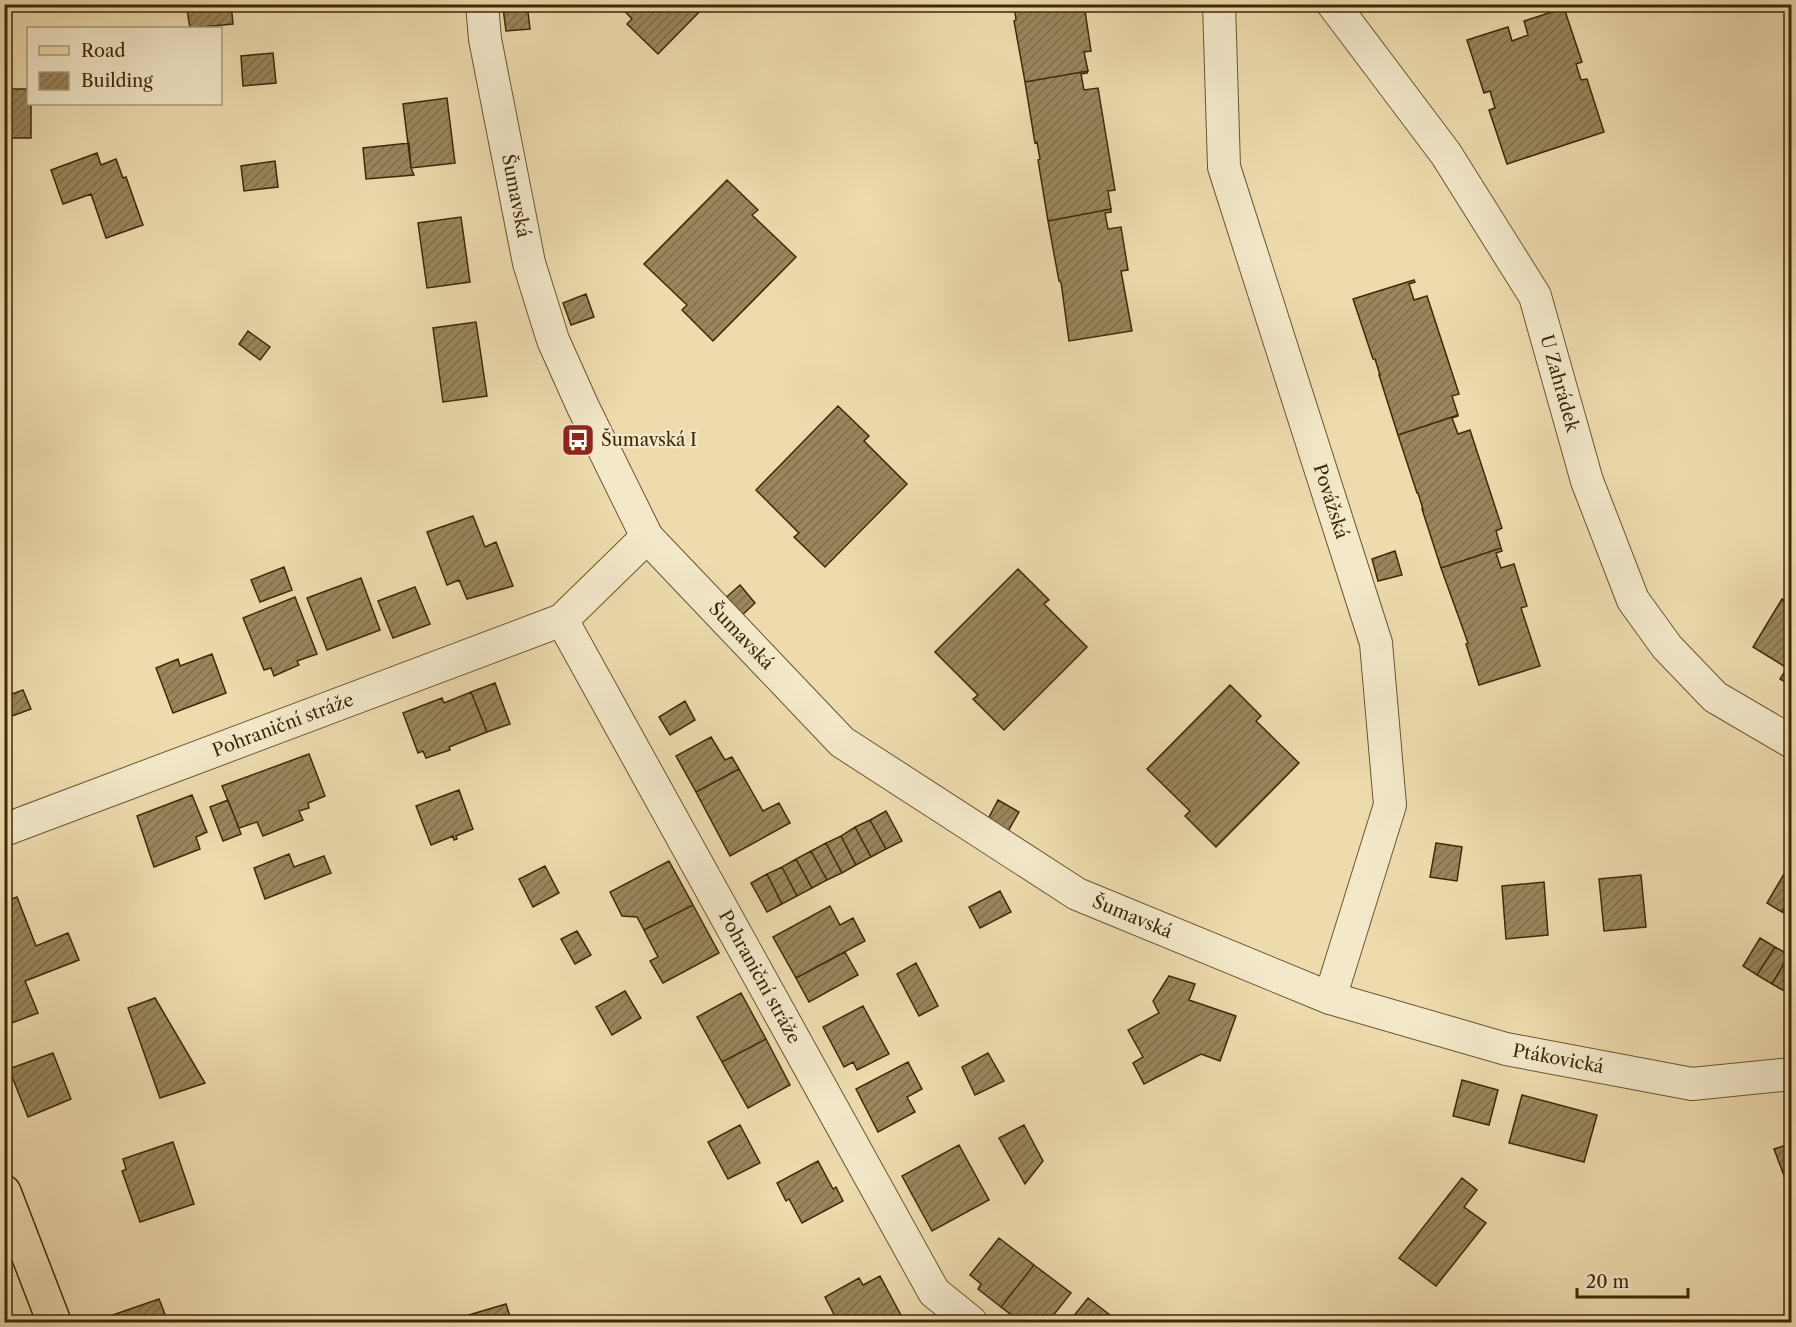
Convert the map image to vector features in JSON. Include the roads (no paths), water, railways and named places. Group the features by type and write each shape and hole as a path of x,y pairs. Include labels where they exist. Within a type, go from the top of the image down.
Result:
{"main road":[{"path":"4,1192 54,1323"}],"street":[{"name":"Šumavská","path":"482,4 485,39 529,263 553,340 647,537 842,742 1077,894 1330,998"},
{"name":"Povážská","path":"1219,4 1224,167 1376,643 1390,805 1330,998"},
{"name":"U Zahrádek","path":"1333,4 1446,154 1535,296 1587,481 1634,600 1667,647 1714,697 1791,742"},
{"name":"Pohraniční stráže","path":"4,830 562,620 647,537"},
{"name":"Pohraniční stráže","path":"562,620 934,1292 971,1323"},
{"name":"Ptákovická","path":"1330,998 1506,1049 1692,1084 1791,1074"}],"place":[{"name":"Šumavská I","path":"578,440"}]}
